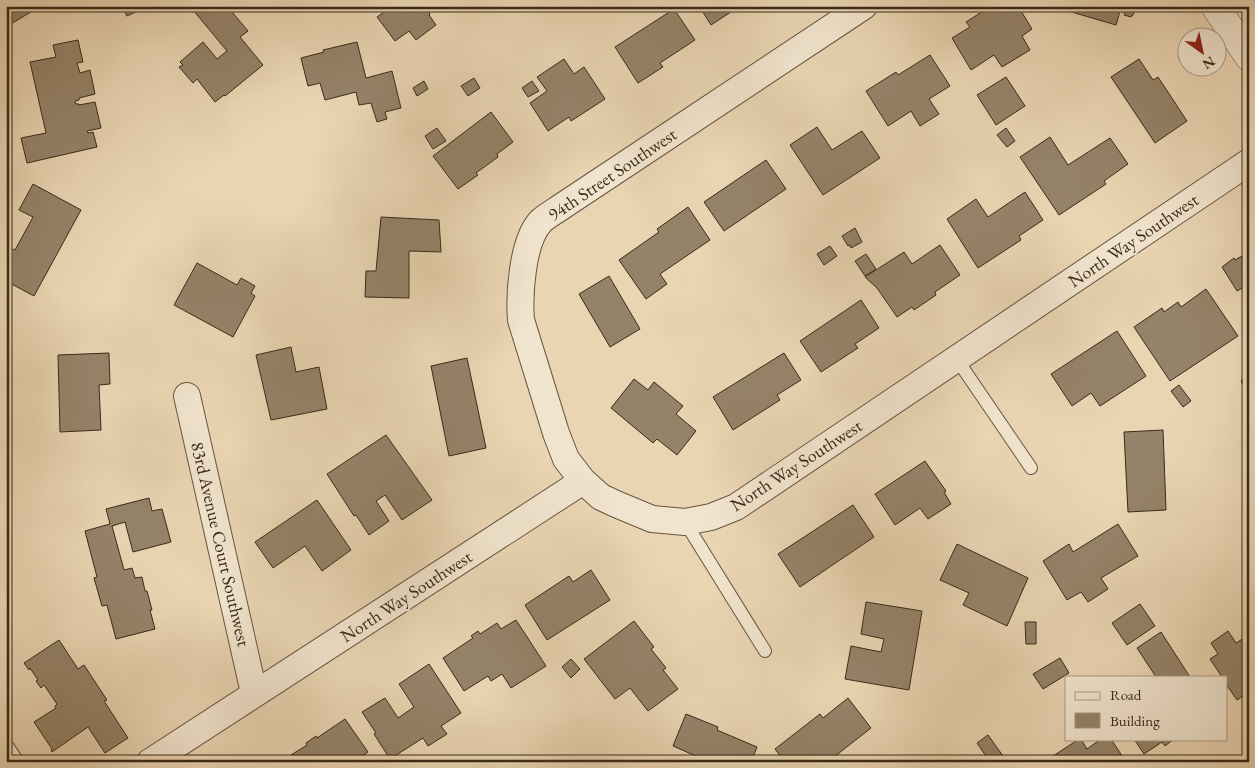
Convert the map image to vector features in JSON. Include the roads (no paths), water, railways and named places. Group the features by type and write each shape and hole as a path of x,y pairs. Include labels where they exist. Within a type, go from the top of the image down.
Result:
{"street":[{"name":"94th Street Southwest","path":"583,482 566,459 556,433 522,320 520,302 524,264 530,240 540,222 864,6"},
{"path":"1215,6 1249,57"},
{"name":"North Way Southwest","path":"150,762 583,482 616,504 652,519 685,522 711,518 736,507 1249,162"},
{"name":"83rd Avenue Court Southwest","path":"187,396 254,693"}],"lane":[{"path":"956,358 1031,468"},
{"path":"685,522 765,651"},
{"path":"6,744 18,762"}]}
